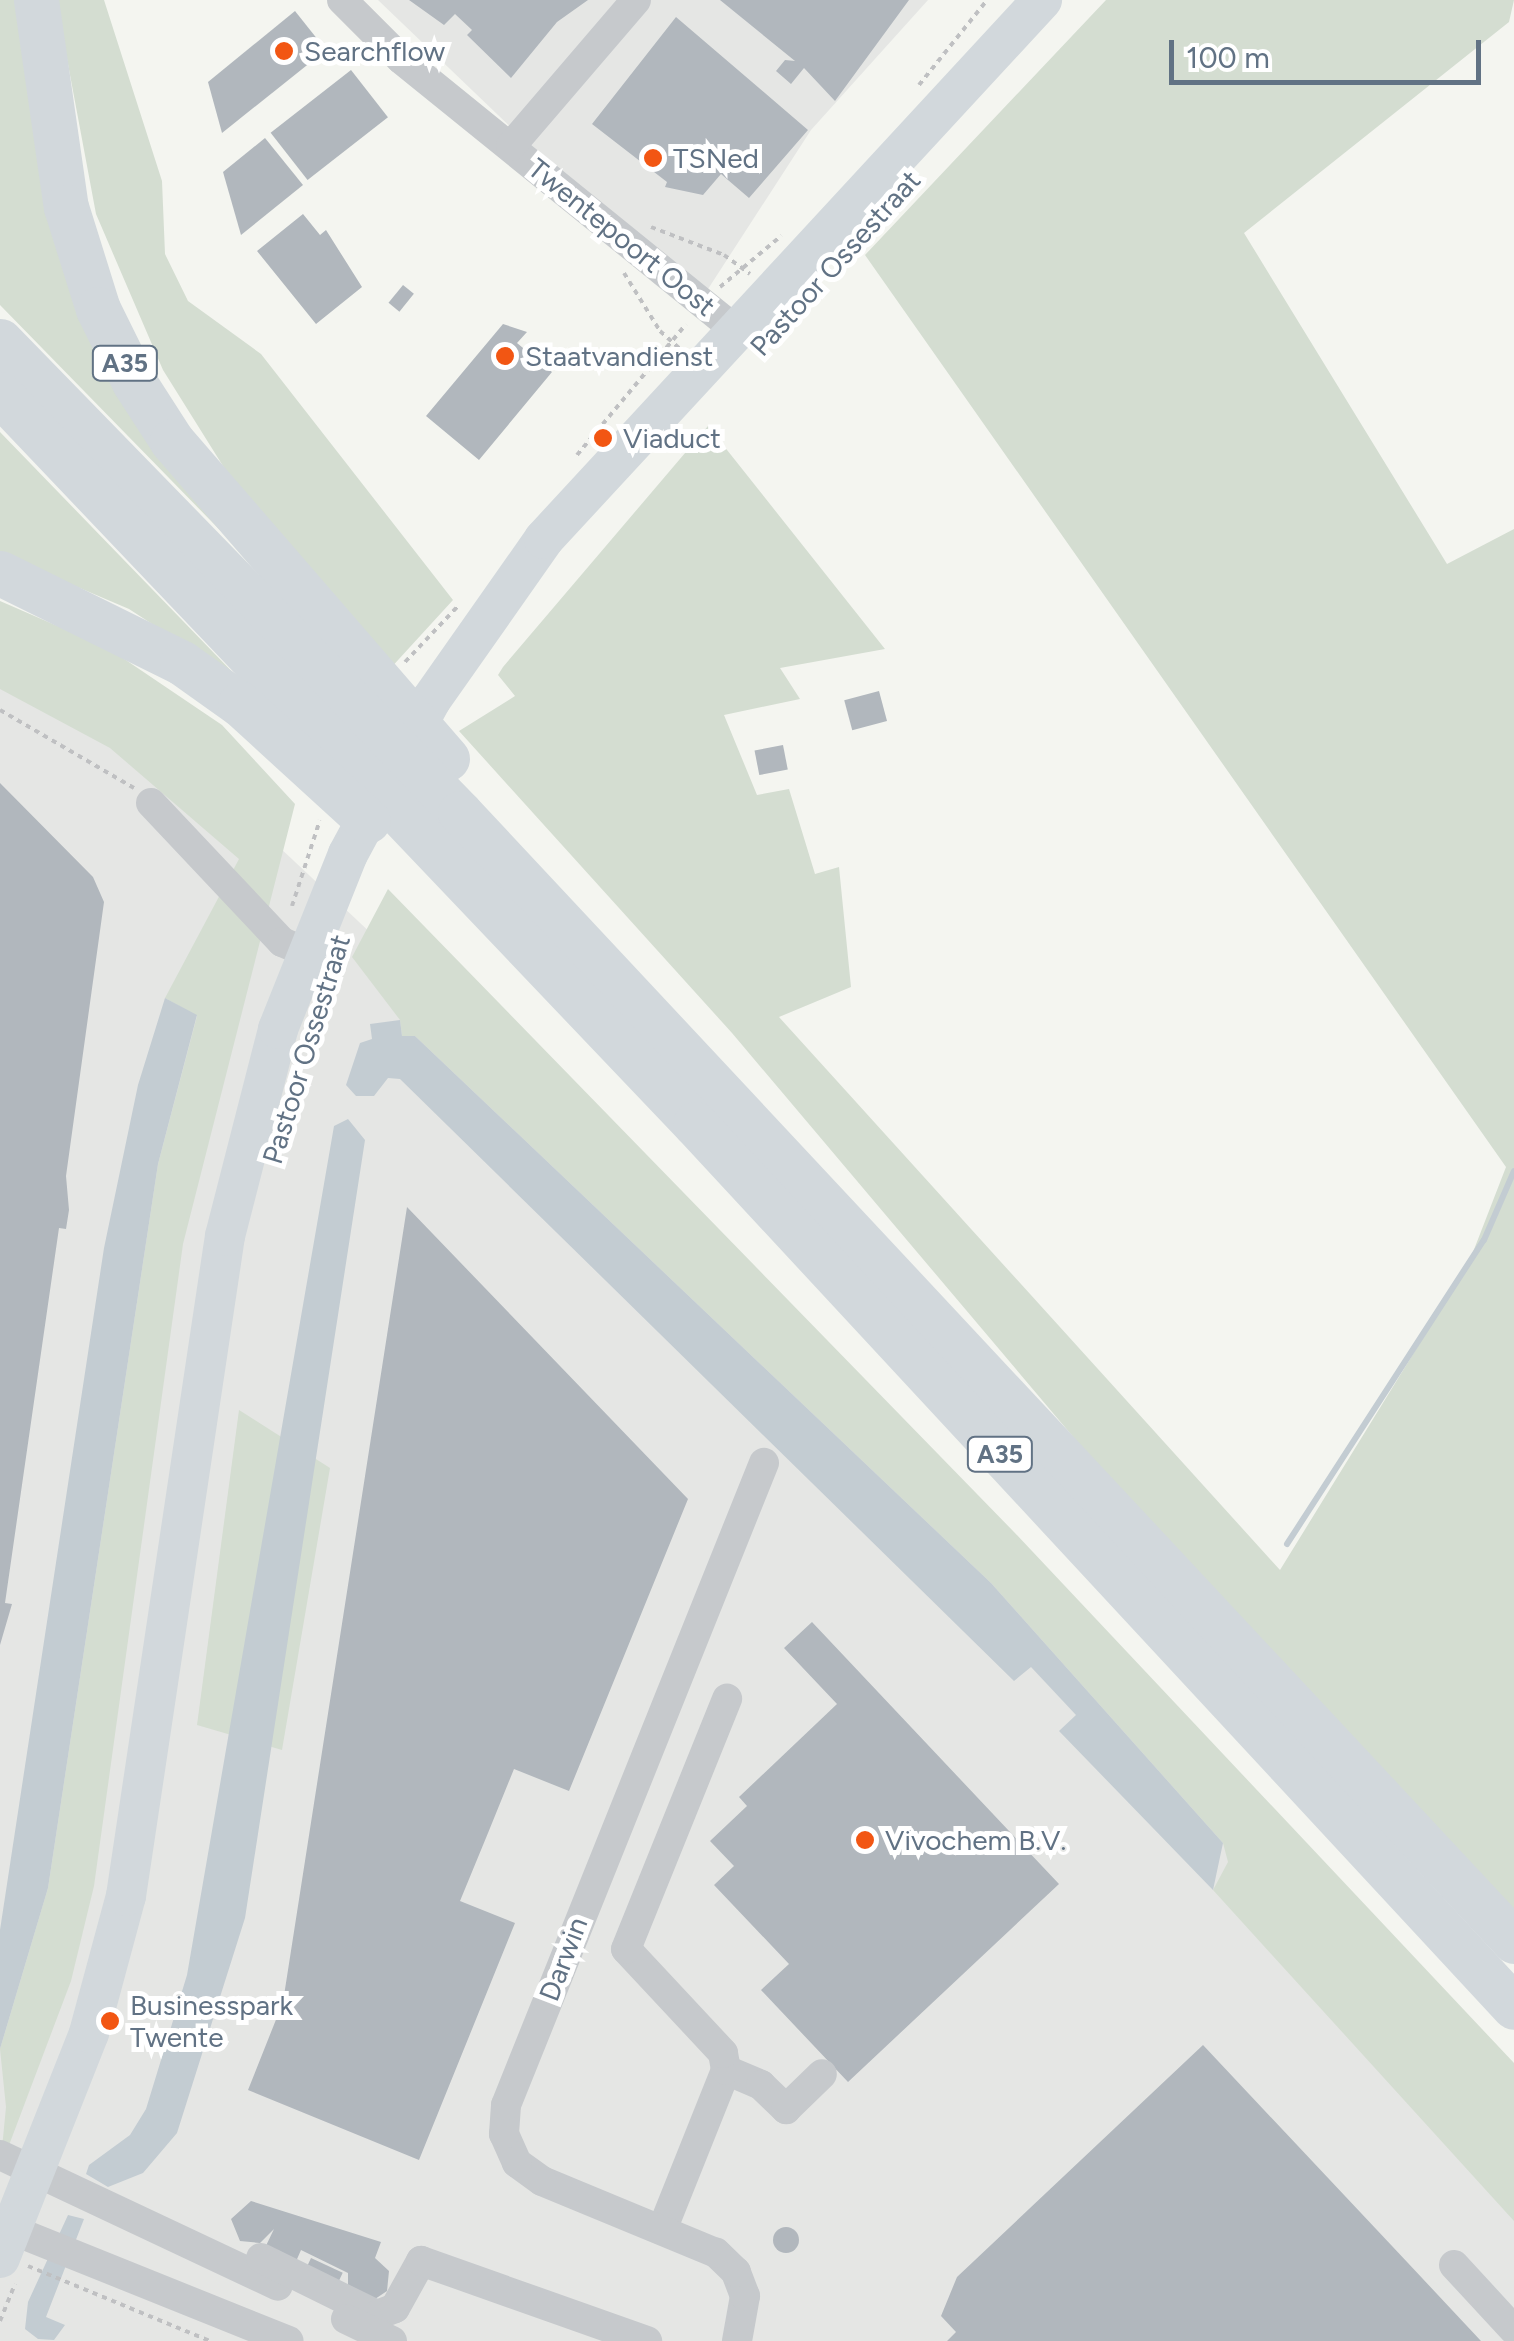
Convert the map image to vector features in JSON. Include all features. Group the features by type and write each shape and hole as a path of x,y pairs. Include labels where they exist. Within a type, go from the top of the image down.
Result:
{"highway":[{"name":"A35","path":"36,0 66,207 120,353 330,707 432,865 634,1060 1514,2007"},
{"name":"A35","path":"0,341 330,707"},
{"name":"A35","path":"0,394 330,707 466,801 496,852 1514,1941"},
{"name":"A35","path":"0,573 182,663 330,707"}],"main road":[{"name":"Pastoor Ossestraat","path":"11,2255 17,2163 89,2033 126,1896 225,1236 254,1109 306,952 378,794 431,700 507,586 586,490 1020,6"}],"street":[{"name":"Twentepoort Oost","path":"342,0 401,59 734,328"},
{"name":"Twentepoort Oost","path":"511,146 636,0"},
{"path":"151,802 282,942 306,952"},
{"name":"Darwin","path":"737,2341 745,2296 736,2272 716,2252 542,2180 518,2163 504,2134 506,2105 764,1462"},
{"path":"626,1949 726,1699"},
{"path":"633,1782 686,1802"},
{"path":"574,1933 626,1949 723,2053 726,2070 662,2230"},
{"path":"726,2070 762,2085 786,2110 822,2074"},
{"path":"17,2163 392,2341"},
{"path":"0,2225 95,2279 240,2341"},
{"path":"11,2255 289,2341"},
{"path":"261,2258 376,2316 395,2308 421,2261 647,2341"},
{"path":"1454,2265 1514,2330"}],"path":[{"path":"908,98 1020,6"},
{"name":"Pastoor Ossestraat","path":"650,227 740,266 783,234"},
{"path":"0,710 75,749 151,802"},
{"path":"0,2322 11,2255 95,2279 210,2341"}],"shaded area":[{"path":"0,0 23,0 63,243 295,607 0,305"},
{"path":"56,0 104,0 162,181 165,254 188,301 261,354 453,600 388,671 243,498 163,370 96,214"},
{"path":"378,0 928,0 811,130 697,306"},
{"path":"1106,0 1514,0 1509,22 1244,233 1447,564 1514,529 1514,1910 1080,1445 732,1033 459,731 515,696 498,675 503,667 708,426 885,649 780,668 800,699 724,715 757,795 789,789 815,874 839,867 851,987 779,1017 1280,1570 1468,1265 1506,1167 865,255"},
{"path":"0,432 243,683 129,609 0,554"},
{"path":"0,601 108,648 222,725 295,804 183,1244 94,1886 71,1981 0,2169 6,2107 0,2049 48,1888 158,1164 197,1016 165,998 239,859 110,748 0,689"},
{"path":"0,659 180,754 374,936 1514,2114 1514,2341 0,2341"},
{"path":"388,889 1014,1532 1514,2063 1514,2221 1213,1890 1228,1862 1223,1843 991,1583 415,1036 402,1036 400,1020 352,957"},
{"path":"165,998 197,1015 158,1164 48,1888 0,2049 0,1930 104,1248 138,1085"},
{"path":"400,1020 402,1036 415,1036 991,1583 1223,1843 1213,1890 1059,1731 1076,1715 1031,1667 1014,1681 400,1079 388,1078 374,1096 356,1096 346,1085 360,1043 372,1039 370,1024"},
{"path":"348,1119 365,1140 245,1918 177,2133 143,2173 108,2187 86,2174 89,2165 130,2135 146,2109 187,1975 334,1126"},
{"path":"239,1410 330,1468 282,1750 197,1725"},
{"path":"68,2215 84,2219 46,2317 65,2325 54,2340 38,2339 25,2329 28,2302"}],"building":[{"path":"409,0 588,0 557,22 511,78 467,35 472,30 455,14 444,25"},
{"path":"720,0 909,0 835,101 804,68 791,84 776,71 785,60 795,61"},
{"path":"295,11 326,50 222,133 208,82"},
{"path":"676,17 808,130 749,198 721,174 703,195 665,187 667,182 592,124"},
{"path":"351,70 388,117 308,180 271,133"},
{"path":"265,138 303,185 241,235 223,172"},
{"path":"303,214 320,235 326,230 362,287 316,324 257,251"},
{"path":"403,285 414,294 399,312 389,303"},
{"path":"503,324 527,332 517,343 552,372 479,460 426,416"},
{"path":"879,691 887,721 852,730 844,700"},
{"path":"783,745 788,770 759,775 755,751"},
{"path":"0,783 93,877 104,902 66,1176 69,1210 66,1229 59,1228 5,1603 12,1604 0,1645"},
{"path":"407,1207 688,1499 569,1791 514,1769 460,1901 515,1923 419,2160 248,2090 283,2002"},
{"path":"812,1622 1059,1884 848,2082 761,1990 789,1964 714,1885 734,1866 710,1841 747,1806 739,1797 837,1704 784,1648"},
{"path":"1203,2045 1481,2341 947,2341 956,2332 941,2316 957,2277"},
{"path":"251,2201 381,2242 375,2258 389,2271 387,2291 372,2301 348,2286 348,2273 301,2250 294,2266 263,2252 274,2229 260,2243 240,2241 231,2219"},
{"path":"786,2227 795,2231 799,2240 795,2249 786,2253 777,2249 773,2240 777,2231"},
{"path":"311,2258 343,2273 337,2285 306,2270"}],"waterway":[{"path":"1287,1544 1484,1240 1514,1171"}],"place":[{"name":"Searchflow","path":"284,51"},
{"name":"TSNed","path":"653,158"},
{"name":"Staatvandienst","path":"505,356"},
{"name":"Viaduct","path":"603,438"},
{"name":"Vivochem B.V.","path":"865,1840"},
{"name":"Businesspark Twente","path":"110,2021"}]}
